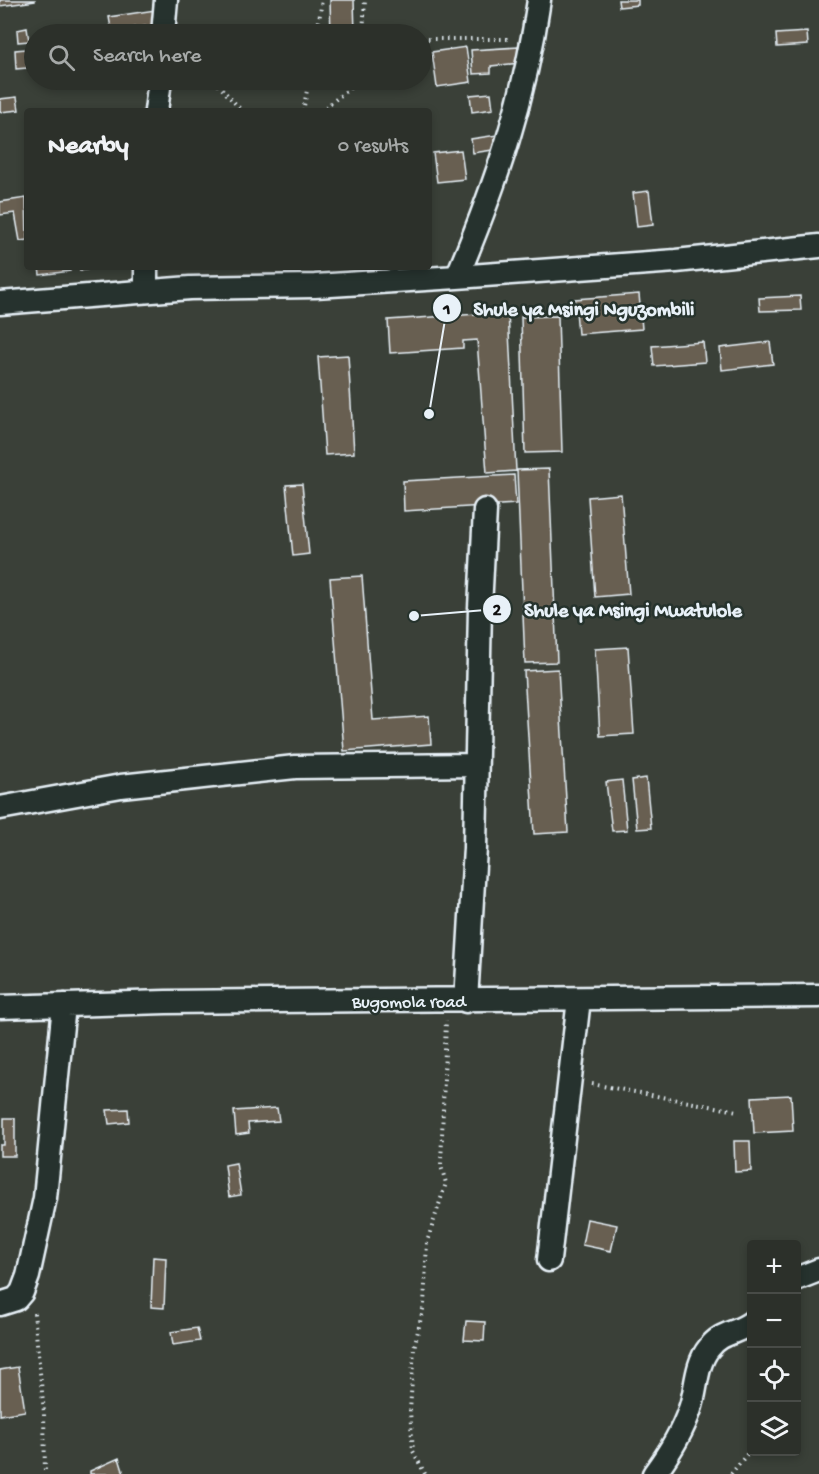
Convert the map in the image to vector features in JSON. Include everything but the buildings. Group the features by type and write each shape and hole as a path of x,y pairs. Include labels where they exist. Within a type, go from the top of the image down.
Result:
{"street":[{"path":"164,24 166,0"},
{"path":"458,277 492,190 523,94 539,0"},
{"path":"156,108 159,90"},
{"path":"0,303 247,285 315,286 458,277 700,259 819,246"},
{"path":"146,270 146,291"},
{"path":"457,1001 476,848 485,510"},
{"path":"0,808 121,786 295,767 477,765"},
{"name":"Bugomola road","path":"0,1007 819,996"},
{"path":"549,1260 579,999"},
{"path":"0,1304 16,1299 22,1292 28,1276 45,1198 64,1005"},
{"path":"801,1277 819,1270"},
{"path":"654,1474 674,1445 690,1409 699,1372 708,1349 725,1333 747,1324"}],"path":[{"path":"318,24 322,0"},
{"path":"364,24 365,0"},
{"path":"432,39 533,39"},
{"path":"223,90 239,108"},
{"path":"304,108 307,90"},
{"path":"325,108 346,90"},
{"path":"425,1474 413,1451 410,1411 414,1348 424,1305 427,1242 446,1183 441,1166 457,1001"},
{"path":"570,1080 736,1111"},
{"path":"28,1276 44,1412 45,1474"},
{"path":"731,1474 747,1454"}],"place":[{"name":"Shule ya Msingi Nguzombili","path":"429,414"},
{"name":"Shule ya Msingi Mwatulole","path":"414,616"}]}
